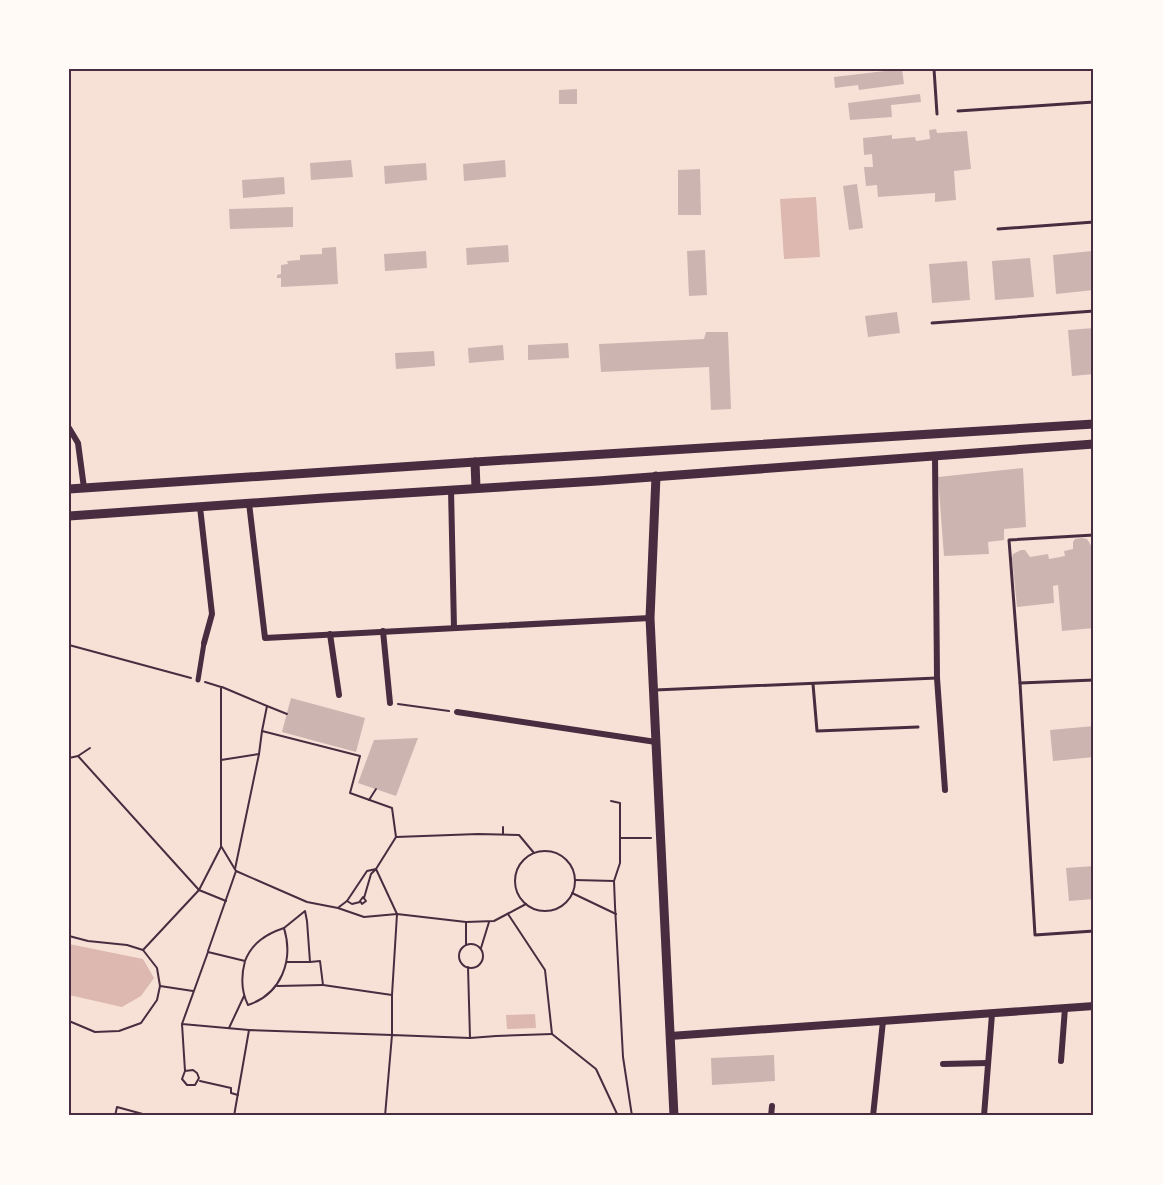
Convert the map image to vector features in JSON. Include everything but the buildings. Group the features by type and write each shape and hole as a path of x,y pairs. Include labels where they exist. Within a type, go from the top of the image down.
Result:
{"main road":[{"path":"69,489 1094,424"},
{"path":"69,516 1094,444"},
{"path":"475,462 476,488"},
{"path":"656,476 650,618 674,1116"}],"street":[{"path":"69,428 78,443 84,488"},
{"path":"935,456 937,678 945,790"},
{"path":"451,489 454,628"},
{"path":"249,503 265,638 650,618"},
{"path":"198,680 204,643 212,614 200,507"},
{"path":"383,632 390,703"},
{"path":"330,634 339,695"},
{"path":"457,712 656,742"},
{"path":"670,1036 1094,1006"},
{"path":"1061,1061 1065,1008"},
{"path":"984,1116 992,1014"},
{"path":"873,1116 883,1021"},
{"path":"943,1064 988,1063"},
{"path":"771,1116 772,1106"}],"lane":[{"path":"934,69 937,114"},
{"path":"958,111 1094,102"},
{"path":"998,230 1094,222"},
{"path":"932,323 1094,311"},
{"path":"1094,535 1009,540 1035,935 1094,931"},
{"path":"654,690 937,678"},
{"path":"1020,683 1094,680"},
{"path":"813,683 817,731 918,727"}],"path":[{"path":"69,645 221,687 287,714"},
{"path":"143,950 199,890 221,846 221,687"},
{"path":"390,703 457,712"},
{"path":"199,1080 193,1086 185,1084 182,1079 185,1071 182,1024 235,870 267,706"},
{"path":"262,731 360,756 350,793 392,808 396,837 371,874 364,898 352,904 347,901"},
{"path":"69,758 78,756 90,748"},
{"path":"221,760 259,754"},
{"path":"78,756 199,890 226,901"},
{"path":"369,800 376,789"},
{"path":"611,801 620,803 620,863 614,881 623,1057 632,1116"},
{"path":"503,827 503,834"},
{"path":"396,837 519,835 534,853"},
{"path":"621,838 661,837"},
{"path":"221,846 235,870 307,902 338,908 364,917 397,915 466,922 494,921 526,904"},
{"path":"554,852 563,857 574,872 575,880 569,899 562,906 553,910 534,909 519,896 516,886 519,867 534,853 554,852"},
{"path":"338,908 347,901 367,871 376,868"},
{"path":"376,868 397,915 392,1035 385,1116"},
{"path":"575,880 614,881"},
{"path":"572,893 616,914"},
{"path":"284,928 287,962 280,979 266,995 248,1005 242,982 252,947 269,933 284,928 305,911 310,962"},
{"path":"508,914 545,970 552,1034"},
{"path":"481,948 473,944 466,945 460,951 460,959 464,966 476,967 482,961 481,948 489,921"},
{"path":"466,922 466,945"},
{"path":"69,936 88,941 127,945 143,950 158,968 160,986 157,1000 141,1023 119,1031 95,1032 69,1021"},
{"path":"208,952 246,962"},
{"path":"287,962 320,961 322,985"},
{"path":"468,967 470,1038"},
{"path":"276,986 322,985 392,995"},
{"path":"160,986 194,991"},
{"path":"229,1028 244,996"},
{"path":"182,1024 249,1030 470,1038 552,1034 596,1070 618,1116"},
{"path":"234,1116 249,1030"},
{"path":"185,1071 195,1071 199,1075 199,1080"},
{"path":"199,1080 231,1088 231,1093 238,1095"},
{"path":"115,1116 117,1107 150,1116"}],"shaded area":[{"path":"816,197 820,257 784,259 780,199"},
{"path":"69,944 143,959 154,978 141,996 122,1007 69,995"},
{"path":"535,1014 536,1028 507,1029 506,1015"}]}
